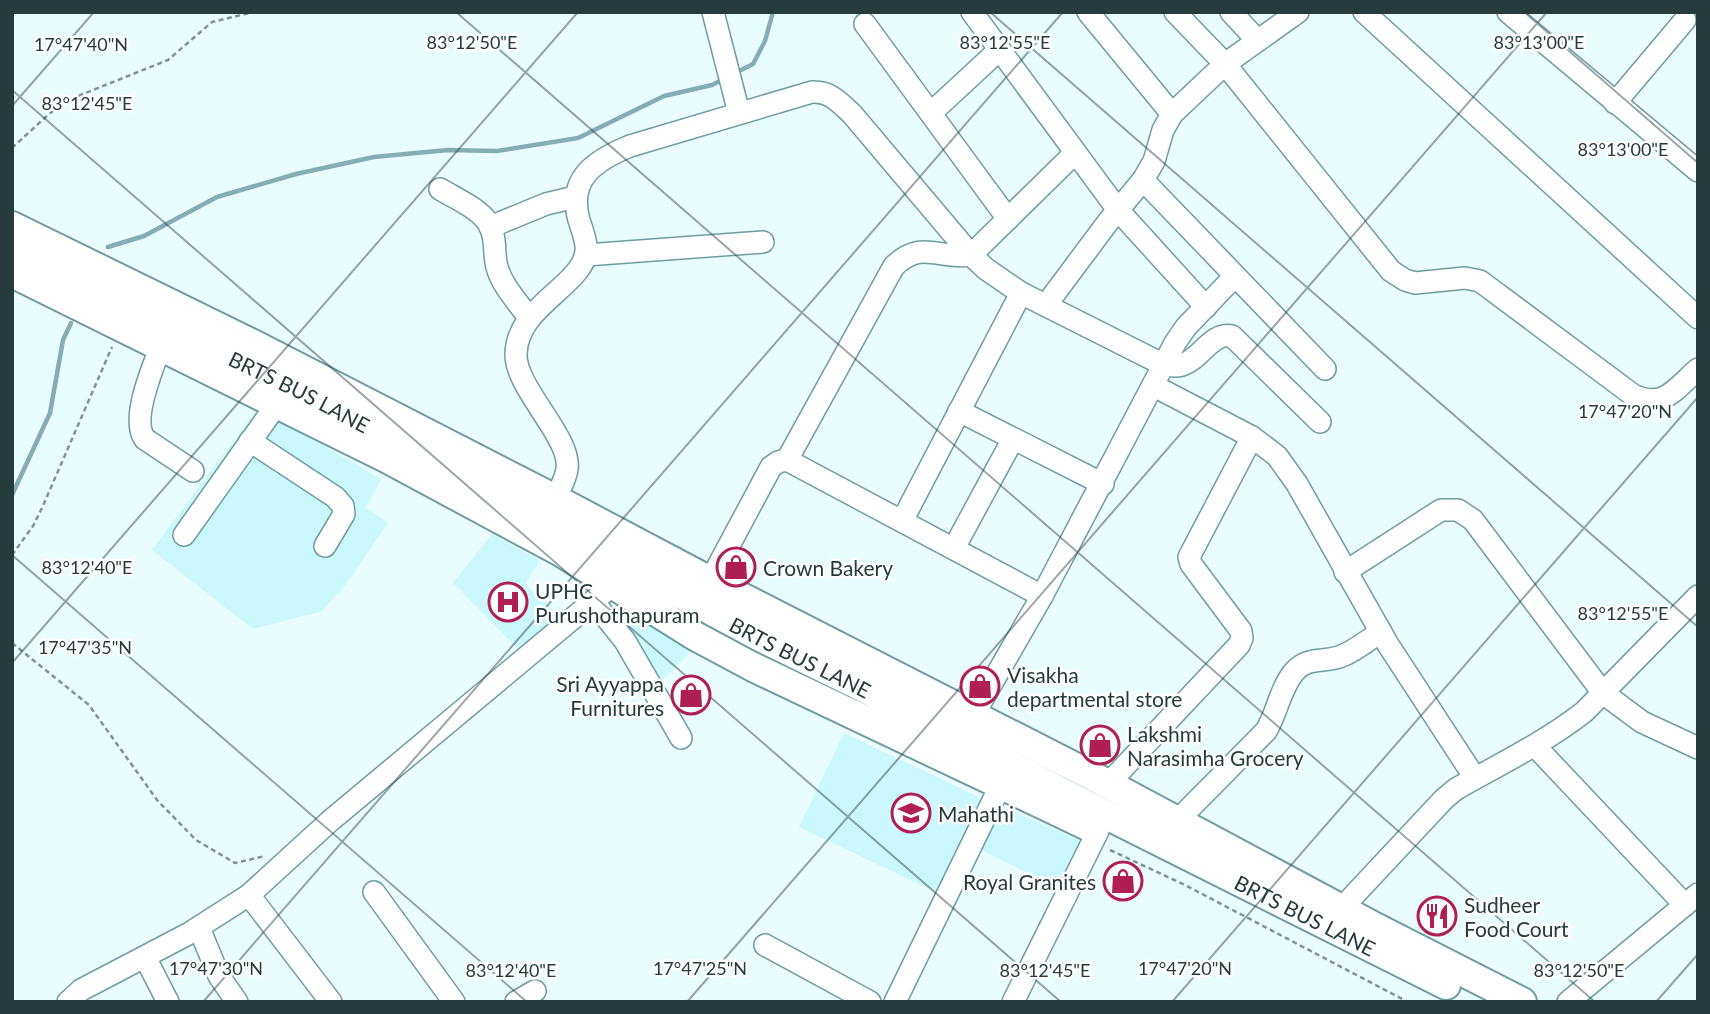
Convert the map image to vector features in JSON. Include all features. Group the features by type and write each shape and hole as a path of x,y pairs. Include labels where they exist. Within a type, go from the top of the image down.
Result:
{"main road":[{"path":"12,226 258,347 974,714 1012,763 1098,831 1440,1002"},
{"name":"BRTS BUS LANE","path":"12,251 305,392 733,624 1480,1002"},
{"path":"12,273 388,459 561,552 603,593 919,748 1012,763 1108,784 1522,1002"}],"street":[{"path":"713,12 739,113"},
{"path":"972,12 1118,210 1206,307"},
{"path":"1088,12 1172,114"},
{"path":"1175,12 1225,64 1391,271 1415,283 1465,278 1480,281 1633,395 1647,402 1659,401 1670,394 1698,369"},
{"path":"1231,12 1257,40"},
{"path":"1046,305 1143,180 1154,161 1163,130 1172,114 1225,64 1298,12"},
{"path":"1364,12 1698,318"},
{"path":"1508,12 1698,171"},
{"path":"1615,103 1685,20"},
{"path":"865,24 1008,219"},
{"path":"930,113 999,50"},
{"path":"555,499 568,467 566,458 558,438 518,369 516,354 518,337 529,318 578,270 586,255 587,242 578,218 575,197 588,172 605,157 630,146 812,92 822,91 833,96 852,114 971,255 992,274 1021,293 1164,365 1179,366 1188,363 1220,337 1232,336 1320,422"},
{"path":"787,460 894,266 902,258 923,250 952,257 971,255 1075,153"},
{"path":"1143,180 1325,369"},
{"path":"440,189 483,216 491,227 497,269 529,318"},
{"path":"491,227 546,204 575,197"},
{"path":"586,255 763,242"},
{"path":"974,714 1042,596 1186,327 1235,276"},
{"path":"902,521 1021,293"},
{"path":"161,346 146,389 139,421 141,434 193,471"},
{"path":"1154,386 1252,438 1277,456 1297,484 1381,632 1475,778"},
{"path":"184,535 277,404"},
{"path":"959,411 1103,484"},
{"path":"1108,784 1239,645 1242,638 1241,631 1191,564 1189,557 1252,438"},
{"path":"954,548 1013,439"},
{"path":"250,441 335,497 343,506 344,514 325,546"},
{"path":"710,581 771,467 787,460 1042,596"},
{"path":"1345,572 1441,510 1458,510 1473,520 1602,693 1643,722 1697,746"},
{"path":"68,1002 81,990 199,928 249,895 330,821 603,593 625,640 681,738"},
{"path":"1341,909 1444,799 1456,789 1564,727 1602,693 1698,596"},
{"path":"1177,821 1266,731 1281,693 1294,671 1307,661 1344,656 1381,632"},
{"path":"1535,746 1691,899 1568,1002"},
{"path":"895,1002 1012,763"},
{"path":"1013,1002 1098,831"},
{"path":"374,892 454,1002"},
{"path":"249,895 331,1002"},
{"path":"199,928 219,976 237,1002"},
{"path":"765,945 870,1002"},
{"path":"145,957 168,1002"},
{"path":"516,1002 535,991"}],"path":[{"path":"12,148 68,100 168,60 212,22 254,12"},
{"path":"12,555 42,508 121,326"},
{"path":"12,643 89,705 157,800 196,840 235,863 264,856 289,859"}],"shaded area":[{"path":"258,408 381,479 366,508 388,523 346,584 322,611 253,629 152,550"},
{"name":"UPHC Purushothapuram","path":"492,534 540,561 525,584 565,620 519,650 453,583"},
{"path":"620,602 691,651 656,686 611,611"},
{"name":"Mahathi","path":"844,733 983,799 1086,843 1061,889 963,841 938,893 799,827"}],"waterway":[{"path":"735,73 753,64 765,41 773,12"},
{"path":"108,247 144,236 217,197 296,174 374,157 448,150 497,151 578,138 664,96 712,85 724,79"},
{"path":"12,495 50,413 63,340 71,323"}],"place":[{"name":"Crown Bakery","path":"736,567"},
{"name":"UPHC Purushothapuram","path":"508,602"},
{"name":"Visakha departmental store","path":"980,686"},
{"name":"Sri Ayyappa Furnitures","path":"691,695"},
{"name":"Lakshmi Narasimha Grocery","path":"1100,745"},
{"name":"Mahathi","path":"911,813"},
{"name":"Royal Granites","path":"1123,881"},
{"name":"Sudheer Food Court","path":"1437,916"}]}
